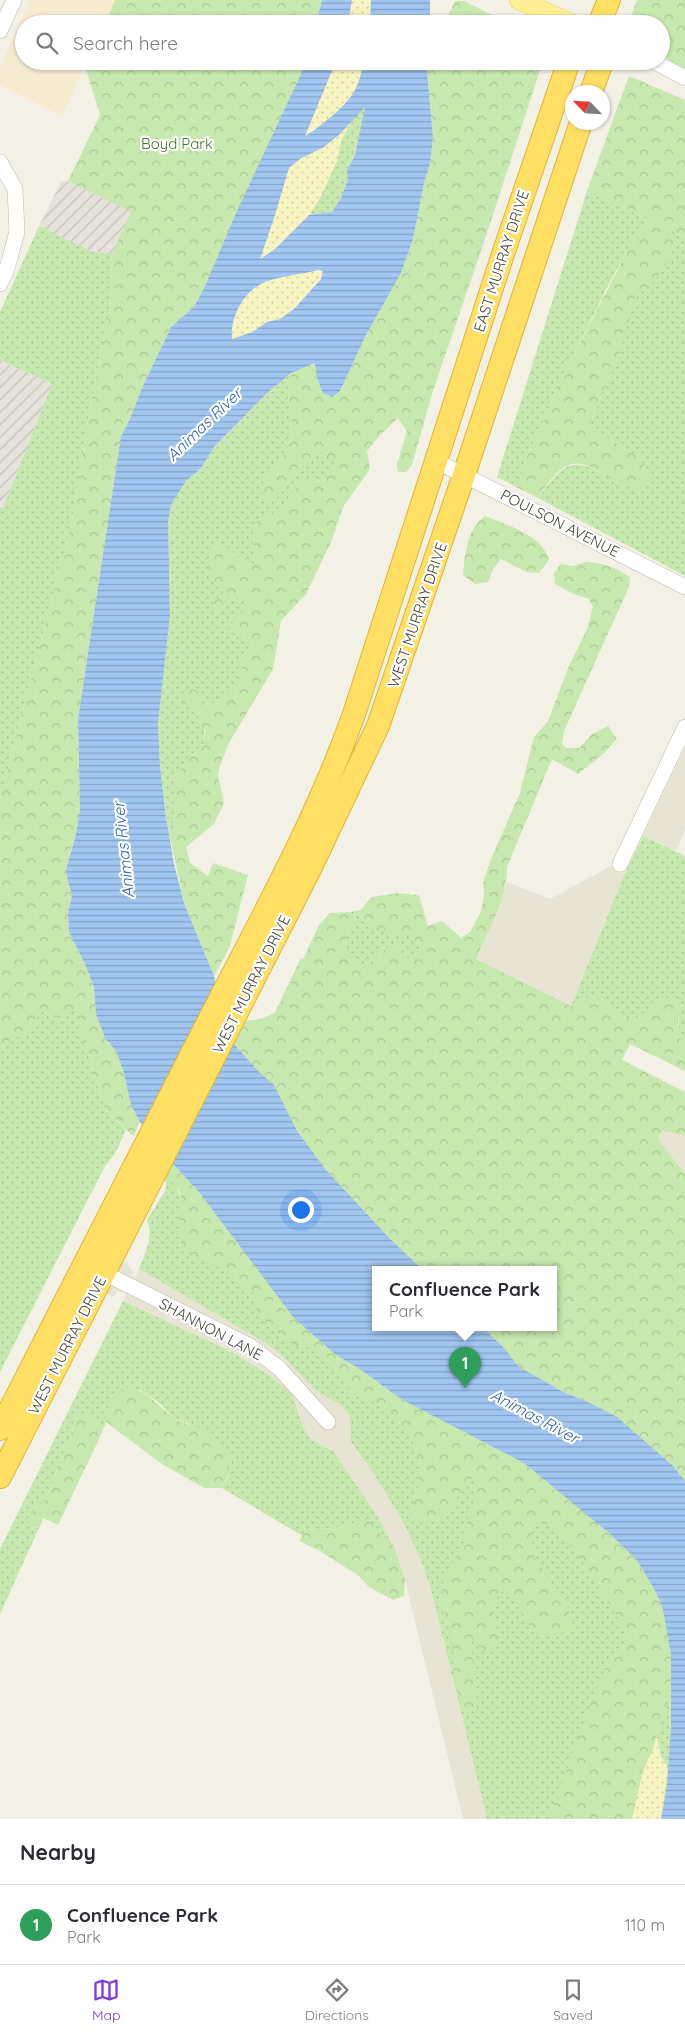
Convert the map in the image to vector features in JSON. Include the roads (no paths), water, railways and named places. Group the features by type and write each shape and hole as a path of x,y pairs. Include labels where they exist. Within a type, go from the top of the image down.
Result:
{"highway":[{"path":"603,15 609,0"},
{"name":"EAST MURRAY DRIVE","path":"436,461 503,254 566,70"},
{"path":"593,85 598,70"},
{"path":"464,475 578,130"},
{"name":"WEST MURRAY DRIVE","path":"0,1429 314,812 336,762 357,705 436,461"},
{"name":"WEST MURRAY DRIVE","path":"0,1477 339,810 378,726 464,475"}],"main road":[{"path":"520,0 552,15"}],"street":[{"path":"0,31 14,0"},
{"path":"670,70 685,78"},
{"path":"0,162 15,189 17,232 6,272 0,284"},
{"name":"POULSON AVENUE","path":"436,461 685,587"},
{"path":"620,864 685,727"},
{"name":"SHANNON LANE","path":"104,1273 250,1346 279,1368 328,1422"}],"water":[{"path":"322,0 352,0 350,15 318,15"},
{"path":"371,0 430,0 430,15 370,15"},
{"name":"Animas River","path":"302,70 332,70 305,136 317,128 348,100 356,87 362,70 427,70 433,137 430,164 424,183 413,239 401,273 366,335 340,391 332,397 323,393 317,378 315,363 291,373 267,393 214,447 201,468 186,481 171,505 168,522 170,615 158,724 160,766 166,817 174,864 185,906 214,976 234,1044 258,1071 274,1085 297,1131 325,1169 391,1240 419,1266 372,1266 372,1331 486,1331 502,1346 518,1366 563,1392 617,1417 672,1465 685,1481 685,1819 661,1819 667,1787 671,1726 671,1655 663,1609 656,1592 637,1560 609,1533 524,1463 401,1399 363,1371 335,1354 294,1318 199,1192 172,1163 140,1122 131,1105 123,1070 116,1051 105,1038 96,1014 94,987 69,932 68,913 72,895 66,870 76,834 80,810 78,719 121,436 171,327 194,307 205,286 237,211","holes":["365,107 355,155 347,171 348,180 341,198 332,212 309,215 275,249 260,259 289,168 300,159 324,147 340,134","318,270 323,271 321,279 294,309 280,319 267,322 252,332 232,339 235,315 243,301 254,288 273,279"]}],"place":[{"name":"Confluence Park","path":"465,1388"}],"park label":[{"name":"Boyd Park","path":"177,143"}]}
